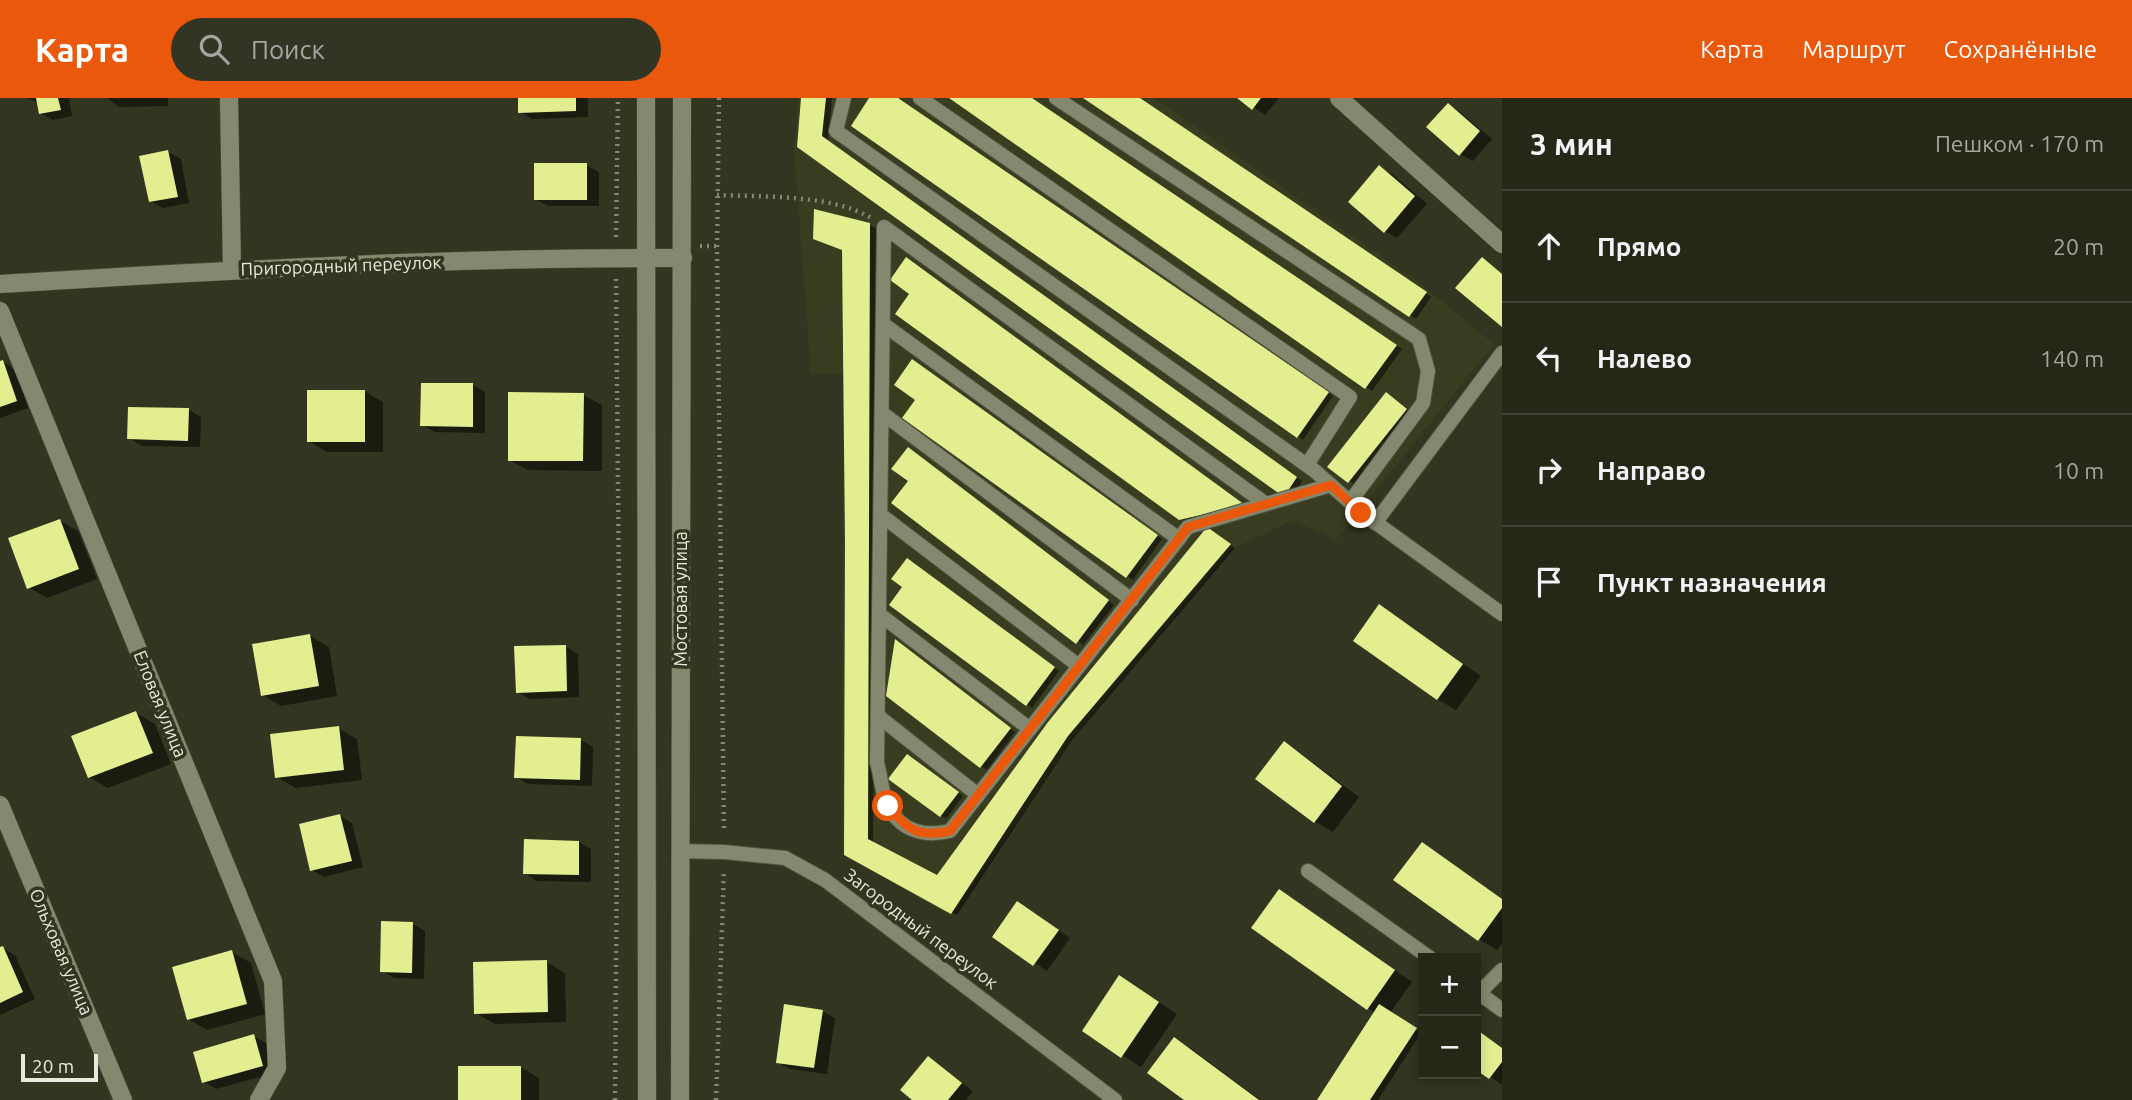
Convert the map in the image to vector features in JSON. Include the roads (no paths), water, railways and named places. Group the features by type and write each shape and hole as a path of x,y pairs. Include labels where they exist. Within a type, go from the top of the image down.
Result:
{"street":[{"path":"229,98 232,270"},
{"name":"Мостовая улица","path":"646,98 647,1100"},
{"name":"Мостовая улица","path":"680,1100 682,98"},
{"path":"1339,98 1502,244"},
{"name":"Пригородный переулок","path":"0,284 232,270 682,258"},
{"name":"Еловая улица","path":"0,311 273,981 277,1068 259,1100"},
{"name":"Ольховая улица","path":"0,805 123,1100"}],"lane":[{"path":"844,98 836,131 1307,465 1375,523 1502,614"},
{"path":"920,98 1350,397 1307,465"},
{"path":"1056,98 1419,339 1427,371 1423,403 1350,502"},
{"path":"1266,504 884,227 877,763 888,806 907,828 931,835 950,831 1188,527 1331,485"},
{"path":"883,324 1179,539"},
{"path":"1375,523 1502,353"},
{"path":"882,413 1132,600"},
{"path":"881,515 1079,666"},
{"path":"879,614 1030,729"},
{"path":"878,716 978,795"},
{"name":"Загородный переулок","path":"679,851 785,858 825,880 1115,1100"},
{"path":"1308,871 1423,953"},
{"path":"1481,988 1502,970"},
{"path":"1481,995 1502,1010"}]}
